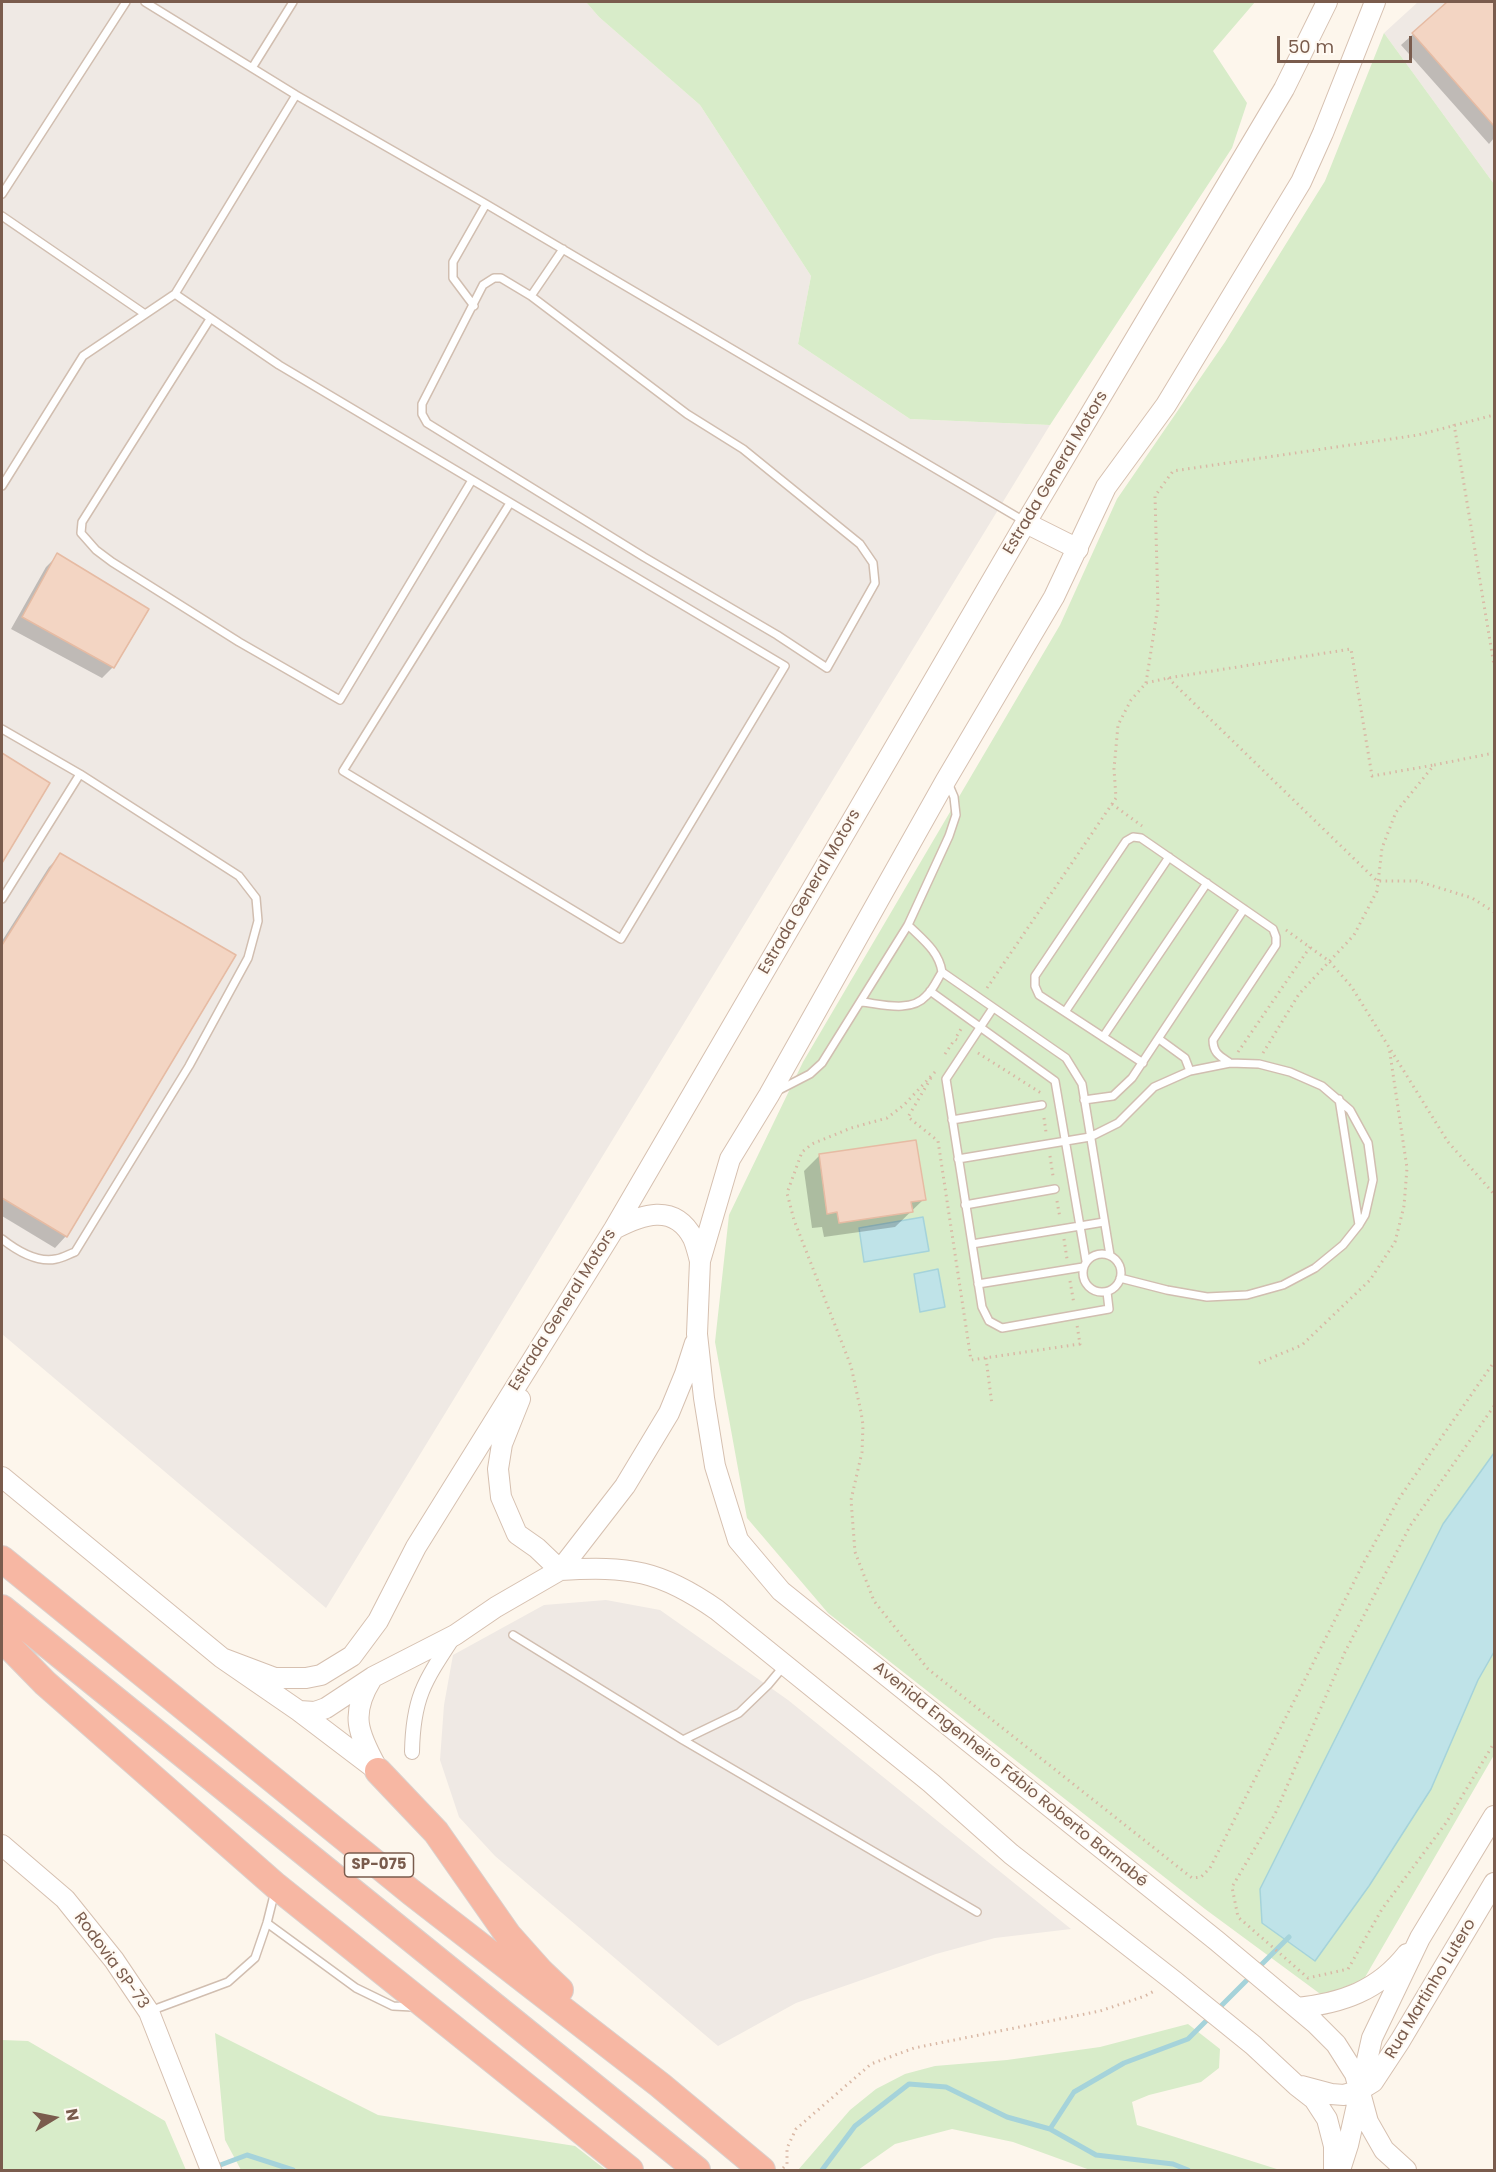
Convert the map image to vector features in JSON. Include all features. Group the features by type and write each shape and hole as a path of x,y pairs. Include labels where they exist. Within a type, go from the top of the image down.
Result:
{"highway":[{"name":"SP-075","path":"2,1559 411,1892 768,2170"},
{"name":"SP-075","path":"2,1608 697,2170"},
{"path":"2,1639 45,1683 276,1886 630,2170"},
{"path":"378,1771 436,1832 508,1935 541,1972 660,2085"}],"main road":[{"name":"Estrada General Motors","path":"222,1658 275,1678 306,1678 321,1675 352,1656 378,1621 416,1547 614,1229 1026,523 1284,89 1327,2"},
{"path":"299,1712 315,1712 326,1708 373,1677 455,1635 496,1607 560,1570 625,1486 669,1413 698,1334 700,1261 730,1159 769,1095 946,780 1054,597 1106,487 1166,405 1301,182 1375,2"},
{"path":"1026,523 1078,549"},
{"path":"614,1229 634,1219 652,1214 667,1215 687,1229 693,1238 700,1261"},
{"path":"551,1328 510,1421 502,1444 498,1468 501,1497 517,1534 537,1548 560,1570 601,1568 634,1571 661,1578 691,1592 717,1610 931,1783 1011,1854 1252,2045 1314,2099 1327,2119 1334,2146 1335,2170"},
{"name":"Avenida Engenheiro Fábio Roberto Barnabé","path":"698,1334 715,1466 738,1540 781,1591 1293,2004 1336,2044 1355,2074 1368,2122 1384,2150 1406,2170"},
{"path":"2,1477 222,1658 378,1771"},
{"path":"373,1677 361,1695 357,1717 358,1729 378,1771"},
{"path":"1340,2170 1348,2145 1372,2038 1420,1938 1494,1816"},
{"name":"Rodovia SP-73","path":"2,1845 65,1899 114,1960 149,2012 211,2170"},
{"name":"Rua Martinho Lutero","path":"1360,2090 1373,2082 1383,2068 1494,1883"},
{"path":"1293,2004 1321,2006 1353,1997 1378,1982 1402,1961 1420,1938"},
{"path":"1296,2085 1331,2094 1344,2095 1360,2090"}],"street":[{"path":"412,1752 412,1727 418,1697 428,1675 455,1635"}],"lane":[{"path":"2,194 126,2"},
{"path":"145,2 296,95 563,249 1026,523"},
{"path":"252,68 293,2"},
{"path":"2,486 83,356 176,294 296,95"},
{"path":"474,306 453,279 453,262 486,204"},
{"path":"2,216 145,314"},
{"path":"531,296 563,249"},
{"path":"494,278 501,278 531,296 687,414 743,449 860,544 873,563 875,583 827,668 777,634 644,557 427,423 422,414 422,404 483,285 494,278"},
{"path":"176,294 210,320 279,365 784,666 621,939 343,771 510,503"},
{"path":"210,320 82,522 81,533 96,550 112,562 239,642 340,700 472,480"},
{"path":"2,729 81,774 239,876 256,898 258,921 248,958 195,1056 75,1252 55,1260 38,1258 16,1251 2,1239"},
{"path":"2,899 81,774"},
{"path":"769,1095 810,1074 822,1063 908,925 949,836 956,815 954,797 946,780"},
{"path":"1143,1063 1039,994 1035,986 1035,976 1126,841 1133,837 1141,838 1273,928 1276,945 1213,1040 1216,1054 1230,1063"},
{"path":"1065,1012 1169,857"},
{"path":"1103,1037 1207,883"},
{"path":"1084,1100 1113,1096 1132,1078 1244,909"},
{"path":"862,1002 904,1006 916,1004 926,997 942,972 931,947 908,925"},
{"path":"930,991 1055,1081 1080,1226 1084,1264 1082,1274 1088,1286 1100,1292 1107,1292 1120,1278 1119,1264 1110,1255 1082,1084 1066,1058 942,972"},
{"path":"993,1008 946,1079 982,1307 989,1321 1002,1328 1109,1309 1107,1292"},
{"path":"1159,1039 1185,1058 1190,1071"},
{"path":"958,1159 1090,1137 1118,1123 1154,1087 1190,1071 1230,1063 1259,1064 1301,1076 1322,1086 1350,1110 1368,1143 1373,1180 1365,1215 1359,1226 1343,1245 1315,1268 1283,1285 1247,1295 1207,1297 1120,1278"},
{"path":"1339,1099 1359,1226"},
{"path":"952,1119 1042,1105"},
{"path":"966,1205 1055,1190"},
{"path":"972,1244 1104,1222"},
{"path":"978,1284 1084,1264 1096,1254 1110,1255"},
{"path":"513,1635 683,1740 977,1912"},
{"path":"683,1740 739,1713 785,1665"},
{"path":"149,2012 228,1982 255,1958 276,1886"},
{"path":"267,1923 356,1988 393,2006 430,2009"}],"path":[{"path":"1146,683 1158,606 1155,496 1173,471 1418,435 1494,415"},
{"path":"1454,424 1494,665"},
{"path":"1168,678 1377,881 1417,881 1472,898 1494,912"},
{"path":"1259,1064 1265,1047 1299,994 1354,935 1377,891 1382,848 1396,812 1434,765 1494,753"},
{"path":"1230,1063 1310,947"},
{"path":"1329,961 1351,986 1448,1142 1494,1194"},
{"path":"934,1072 904,1105 887,1118 842,1131 812,1144 802,1152 788,1193 794,1220 851,1366 861,1412 862,1452 851,1500 855,1552 874,1601 928,1670 1192,1878 1201,1877 1210,1868 1363,1564 1400,1497 1494,1362"},
{"path":"986,1358 992,1405"},
{"path":"1494,1406 1410,1526 1345,1652 1275,1814 1232,1887 1238,1917 1308,1978 1348,1968 1382,1909 1446,1823 1494,1743"},
{"path":"768,2170 787,2164 787,2148 796,2129 871,2064 914,2049 1100,2012 1177,1984"}],"shaded area":[{"path":"2,2 586,2 599,17 700,105 811,276 798,344 910,419 1050,425 326,1608 2,1334"},
{"path":"1418,2 1494,2 1494,184 1384,33"},
{"path":"606,1600 660,1610 788,1700 1071,1929 995,1938 936,1954 796,2003 718,2046 495,1856 459,1817 440,1760 444,1705 453,1655 544,1605"}],"green space":[{"path":"586,2 1255,2 1213,51 1247,103 1232,148 1050,425 910,419 798,344 811,276 700,105 599,17"},
{"path":"1384,33 1494,184 1494,1755 1364,1979 1323,1996 1205,1909 828,1613 747,1518 715,1342 729,1215 803,1062 1060,625 1117,499 1225,342 1325,181"},
{"path":"1188,2024 1220,2049 1219,2068 1201,2082 1149,2095 1132,2102 1137,2125 1280,2170 1090,2170 1013,2142 952,2129 895,2144 858,2170 798,2170 850,2110 876,2089 905,2074 935,2066 1007,2060 1100,2047"},
{"path":"215,2033 378,2115 575,2146 606,2170 241,2170 225,2140"},
{"path":"2,2040 28,2041 165,2121 186,2170 2,2170"}],"water":[{"path":"923,1217 929,1251 864,1262 859,1228"},
{"path":"938,1269 945,1307 920,1312 914,1274"},
{"path":"1494,1453 1494,1652 1478,1680 1431,1789 1369,1886 1315,1961 1262,1923 1260,1889 1443,1524"}],"building":[{"path":"1447,2 1494,2 1494,126 1412,33"},
{"path":"57,553 149,609 114,668 22,617"},
{"path":"2,753 50,783 2,863"},
{"path":"60,853 236,955 67,1237 2,1198 2,945"},
{"path":"916,1140 926,1200 911,1202 913,1212 839,1223 837,1212 827,1214 819,1154"}],"waterway":[{"path":"1257,1969 1289,1937"},
{"path":"1217,2010 1251,1976"},
{"path":"1050,2129 1074,2092 1124,2063 1188,2039 1211,2016"},
{"path":"822,2170 855,2126 909,2084 946,2087 1007,2117 1050,2129 1096,2155 1173,2164 1188,2170"},
{"path":"215,2167 247,2155 293,2170"}]}
